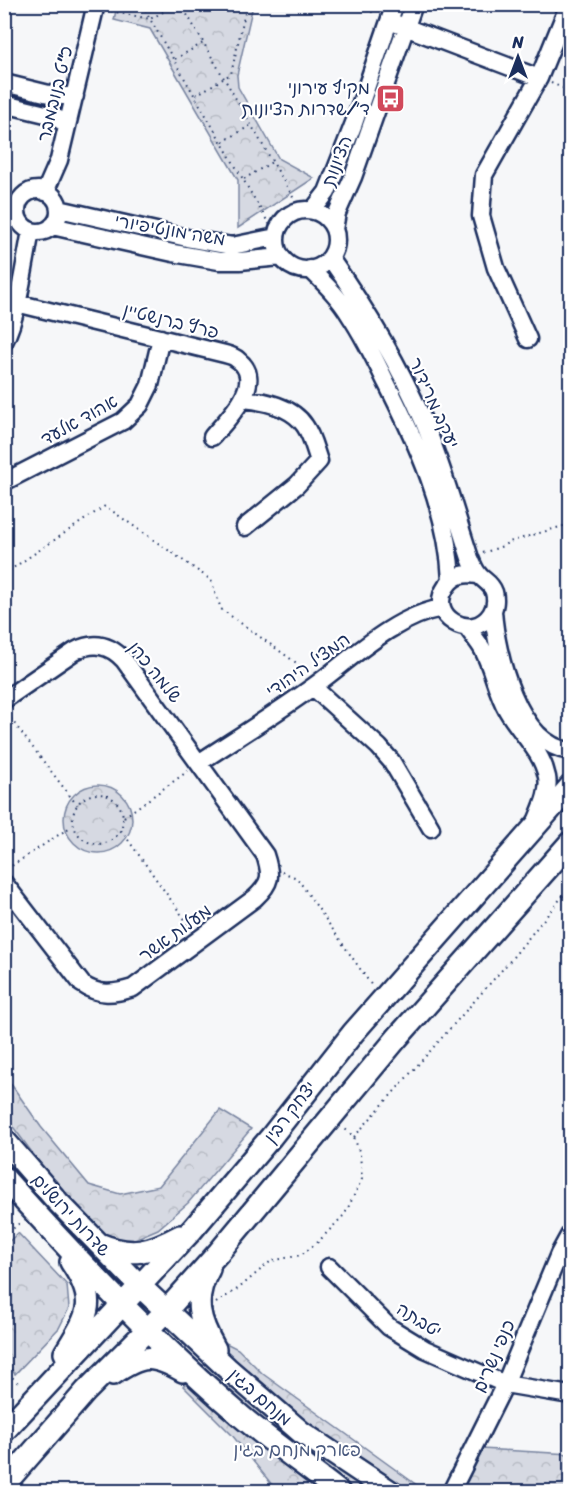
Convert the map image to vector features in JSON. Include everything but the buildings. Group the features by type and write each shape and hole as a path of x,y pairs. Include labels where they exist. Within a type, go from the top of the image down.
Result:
{"main road":[{"name":"יצחק רבין","path":"4,1431 192,1230 271,1137 352,1033 570,787"},
{"name":"יצחק רבין","path":"4,1485 86,1391 166,1311 219,1252 398,1038 570,843"},
{"name":"שדרות ירושלים","path":"4,1140 57,1202 141,1287"},
{"name":"שדרות ירושלים","path":"4,1178 123,1305"},
{"path":"45,1386 81,1326 88,1305 88,1294 81,1277 47,1226"},
{"path":"99,1244 115,1250 142,1253 153,1250 192,1230"},
{"path":"219,1252 200,1290 199,1314 206,1333 227,1368"},
{"name":"מנחם בגין","path":"141,1287 227,1368 301,1432 392,1491"},
{"name":"מנחם בגין","path":"123,1305 243,1417 339,1491"},
{"path":"86,1391 127,1365 139,1359 152,1358 162,1360 205,1383"}],"street":[{"name":"הציונות","path":"313,210 327,192 354,123 384,18 395,4"},
{"name":"הציונות","path":"334,230 337,213 353,177 414,4"},
{"path":"528,339 496,268 481,216 484,175 539,78 569,4"},
{"name":"כ\"ט בנובמבר","path":"45,192 59,160 75,96 103,8"},
{"path":"384,18 539,78"},
{"path":"4,83 57,96 75,96"},
{"path":"4,104 54,116 68,125"},
{"path":"4,342 8,335 18,222 17,208 12,201 33,191 45,192 56,201 58,216 52,226 42,231 18,222"},
{"name":"משה מונטיפיורי","path":"58,209 232,246 273,230"},
{"path":"313,210 322,214 334,230 336,239 330,258 318,267 310,269 294,267 281,257 273,230 293,213 313,210"},
{"name":"משה מונטיפיורי","path":"52,226 219,261 281,257"},
{"name":"יעקב מרידור","path":"330,258 377,329 429,422 470,558 478,575"},
{"name":"יעקב מרידור","path":"310,269 350,314 415,443 431,482 449,554 451,580"},
{"name":"פרץ ברנשטיין","path":"10,301 225,354 238,360 247,372 249,385 243,399"},
{"name":"אהוד אלעד","path":"4,482 123,421 140,405 150,385 161,339"},
{"path":"212,437 243,399 267,401 281,407 305,426 319,461 297,485 245,527"},
{"path":"493,610 483,623 467,627 454,623 444,614 441,597 451,580 467,573 478,575 491,586 495,594 493,610 495,635 507,657 513,696 530,723 546,742 570,751"},
{"name":"המציל היהודי","path":"200,762 317,684 387,632 415,615 442,608"},
{"path":"467,627 482,648 508,712 538,754 545,769 548,781 545,798 534,828"},
{"name":"שלמה כהן","path":"4,700 75,651 86,645 101,645 115,650 124,660 200,762"},
{"path":"317,684 392,762 431,828"},
{"path":"200,762 265,855 270,872"},
{"path":"550,865 570,855"},
{"name":"מעלות אשר","path":"4,883 82,984 93,991 118,993 133,988 255,898 267,887 270,872"},
{"name":"כנפי נשרים","path":"451,1491 505,1384 565,1256 570,1234"},
{"name":"יטבתה","path":"328,1267 388,1327 425,1349 505,1384 570,1395"}],"path":[{"path":"142,4 273,230"},
{"path":"103,8 150,19 179,4 297,204"},
{"path":"196,95 231,74 247,4"},
{"path":"336,4 384,18"},
{"path":"174,59 203,43"},
{"path":"539,78 570,91"},
{"path":"223,142 251,125"},
{"path":"244,179 272,162"},
{"path":"4,574 105,506 212,580 220,609 317,684"},
{"path":"476,556 509,542 570,524"},
{"path":"4,711 76,805"},
{"path":"123,818 200,762"},
{"path":"104,794 112,798 118,804 123,818 121,830 114,839 96,845 87,843 80,837 73,825 76,805 90,795 104,794"},
{"path":"4,871 73,825"},
{"path":"121,830 199,939"},
{"path":"270,872 284,872 297,878 374,988"},
{"path":"354,1137 509,962 570,887"},
{"path":"214,1304 239,1288 271,1261 301,1255 318,1242 345,1215 362,1179 360,1154 354,1137 331,1117"},
{"path":"4,1236 25,1218"},
{"path":"4,1369 20,1385"}],"green space":[{"path":"117,5 253,5 237,75 238,87 279,159 314,178 238,228 238,180 150,29 114,20"},
{"path":"91,785 105,785 117,790 127,800 132,819 127,838 117,848 105,853 91,853 79,848 69,838 64,826 64,812 69,800 79,790"},
{"path":"4,1074 41,1127 89,1185 120,1194 159,1186 220,1110 251,1129 188,1203 158,1229 130,1241 97,1232 51,1178 5,1116"},
{"path":"18,1233 67,1285 69,1308 59,1328 15,1374 5,1362 4,1246"},
{"name":"פארק מנחם בגין","path":"224,1342 238,1349 263,1374 425,1491 277,1491 232,1435 183,1386"},
{"path":"481,1449 570,1454 570,1491 455,1492"}],"place":[{"name":"מקיף עירוני ד׳/שדרות הציונות","path":"391,98"}]}
